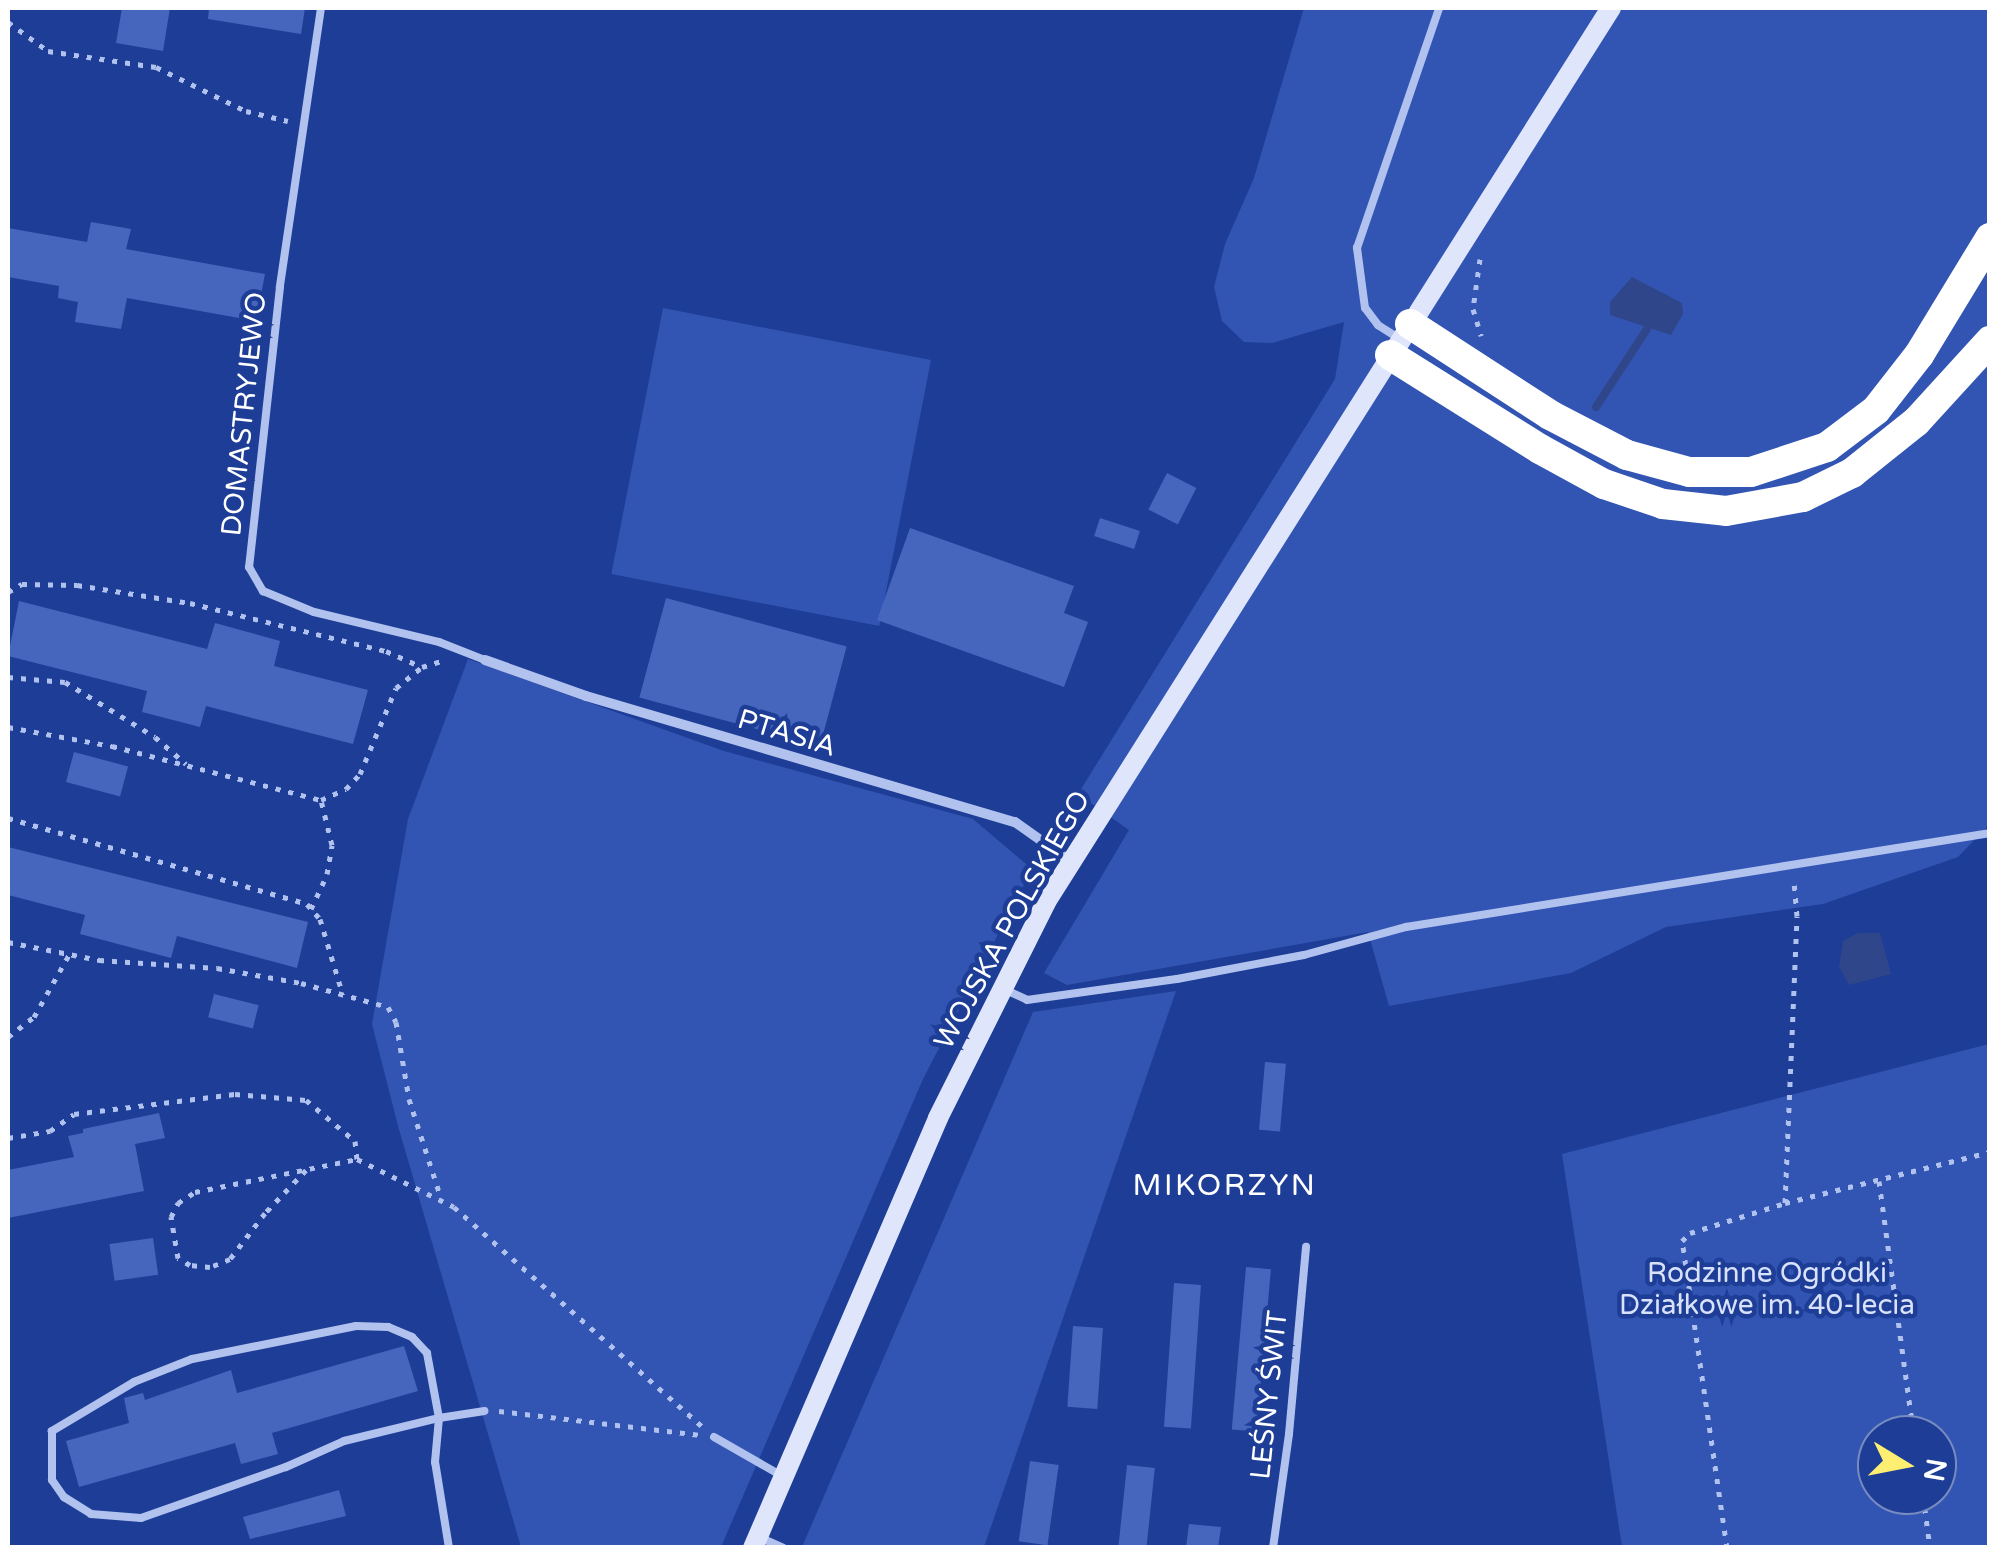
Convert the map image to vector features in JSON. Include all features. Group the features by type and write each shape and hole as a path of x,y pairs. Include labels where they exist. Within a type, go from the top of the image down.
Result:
{"highway":[{"path":"1400,339 1627,455 1689,472 1751,472 1827,446 1876,410 1919,355 1990,238"},
{"path":"1400,339 1604,484 1663,504 1726,511 1802,497 1852,474 1891,446 1990,341"}],"street":[{"name":"WOJSKA POLSKIEGO","path":"755,1542 1000,987 1070,861 1611,8"},
{"name":"PTASIA","path":"485,660 586,696 1015,822 1070,861"}],"lane":[{"name":"DOMASTRYJEWO","path":"321,8 280,287 249,567 264,591 314,612 439,642 485,660"},
{"path":"1400,339 1378,326 1365,308 1357,248 1438,8"},
{"path":"1000,987 1027,1000 1177,979 1304,955 1406,927 1990,833"},
{"name":"LEŚNY ŚWIT","path":"1273,1548 1289,1434 1306,1247"},
{"path":"449,1548 434,1462 439,1418 427,1354 412,1336 388,1327 356,1326 192,1359 134,1382 52,1430 52,1480 64,1497 91,1514 142,1518 286,1467 344,1441 439,1418 484,1411"},
{"path":"714,1437 782,1476"},
{"path":"755,1542 783,1548"}],"path":[{"path":"8,22 48,51 156,66 246,111 274,118"},
{"path":"1484,247 1473,309 1484,340"},
{"path":"8,592 22,584 77,585 190,603 386,651 422,667"},
{"path":"8,727 321,800 346,789 360,774 396,688 422,667 444,660"},
{"path":"8,676 65,682 155,738 188,766"},
{"path":"312,909 328,874 332,845 321,800"},
{"path":"8,818 288,895 312,909 320,919 343,995"},
{"path":"1785,1203 1797,916 1792,863"},
{"path":"8,942 70,955 217,968 388,1007 396,1022 410,1099 442,1198"},
{"path":"8,1037 34,1018 70,955"},
{"path":"8,1138 50,1131 74,1114 265,1094 306,1100 335,1120 355,1141 357,1159"},
{"path":"1727,1548 1682,1241 1690,1233 1785,1203 1990,1152"},
{"path":"306,1170 265,1212 230,1259 210,1267 190,1266 178,1258 171,1217 178,1203 195,1192 357,1159 442,1198 714,1437"},
{"path":"1879,1182 1911,1415"},
{"path":"484,1411 714,1437"},
{"path":"1926,1515 1930,1548"}],"green space":[{"path":"1304,8 1989,8 1989,825 1958,857 1823,904 1666,927 1571,973 1389,1006 1368,932 1067,985 1044,973 1129,830 1078,794 1335,379 1344,322 1272,343 1244,342 1222,321 1214,287 1225,244 1254,178"},
{"path":"663,308 931,360 879,626 611,574"},
{"path":"468,659 724,751 973,819 1032,869 923,1079 721,1547 521,1547 398,1126 372,1024 408,819"},
{"path":"1176,991 984,1547 802,1547 1033,1012"},
{"name":"Rodzinne Ogródki Działkowe im. 40-lecia","path":"1989,1044 1989,1547 1622,1547 1562,1154"}],"shaded area":[{"path":"1632,277 1682,303 1683,314 1671,335 1610,315 1610,302"},
{"path":"1858,933 1880,933 1891,974 1849,985 1839,967 1843,941"}],"building":[{"path":"122,8 170,8 163,51 116,43"},
{"path":"209,8 305,8 301,34 208,19"},
{"path":"91,222 131,229 126,249 265,274 256,321 127,298 121,329 75,322 78,302 58,298 59,286 8,277 8,228 87,242"},
{"path":"1167,473 1196,488 1178,525 1148,510"},
{"path":"1100,518 1140,531 1134,549 1094,536"},
{"path":"910,528 1074,586 1064,613 1088,622 1064,687 877,620"},
{"path":"666,598 847,646 820,746 639,697"},
{"path":"19,601 207,649 215,623 280,641 274,666 368,690 353,744 206,706 200,727 142,712 147,691 8,656"},
{"path":"74,752 128,766 120,796 66,782"},
{"path":"8,847 308,922 297,968 177,936 171,958 80,934 85,915 8,895"},
{"path":"214,994 259,1005 253,1028 208,1017"},
{"path":"1265,1062 1286,1064 1280,1132 1259,1130"},
{"path":"159,1113 165,1138 135,1144 144,1191 8,1218 8,1170 74,1157 68,1136 83,1133 83,1129"},
{"path":"153,1238 158,1275 115,1281 109,1244"},
{"path":"1246,1267 1271,1269 1257,1432 1232,1429"},
{"path":"1174,1283 1201,1285 1191,1429 1164,1427"},
{"path":"1073,1326 1103,1328 1097,1409 1067,1407"},
{"path":"404,1346 418,1391 272,1433 278,1454 241,1464 235,1443 79,1487 66,1441 129,1423 124,1398 143,1393 145,1400 231,1370 237,1393"},
{"path":"1030,1461 1059,1465 1047,1545 1019,1541"},
{"path":"1127,1465 1155,1468 1146,1548 1119,1546"},
{"path":"339,1490 346,1516 250,1539 243,1517"},
{"path":"1189,1524 1221,1527 1218,1548 1186,1548"}],"waterway":[{"path":"1596,407 1647,329"}],"district":[{"name":"MIKORZYN","path":"1225,1186"}]}
